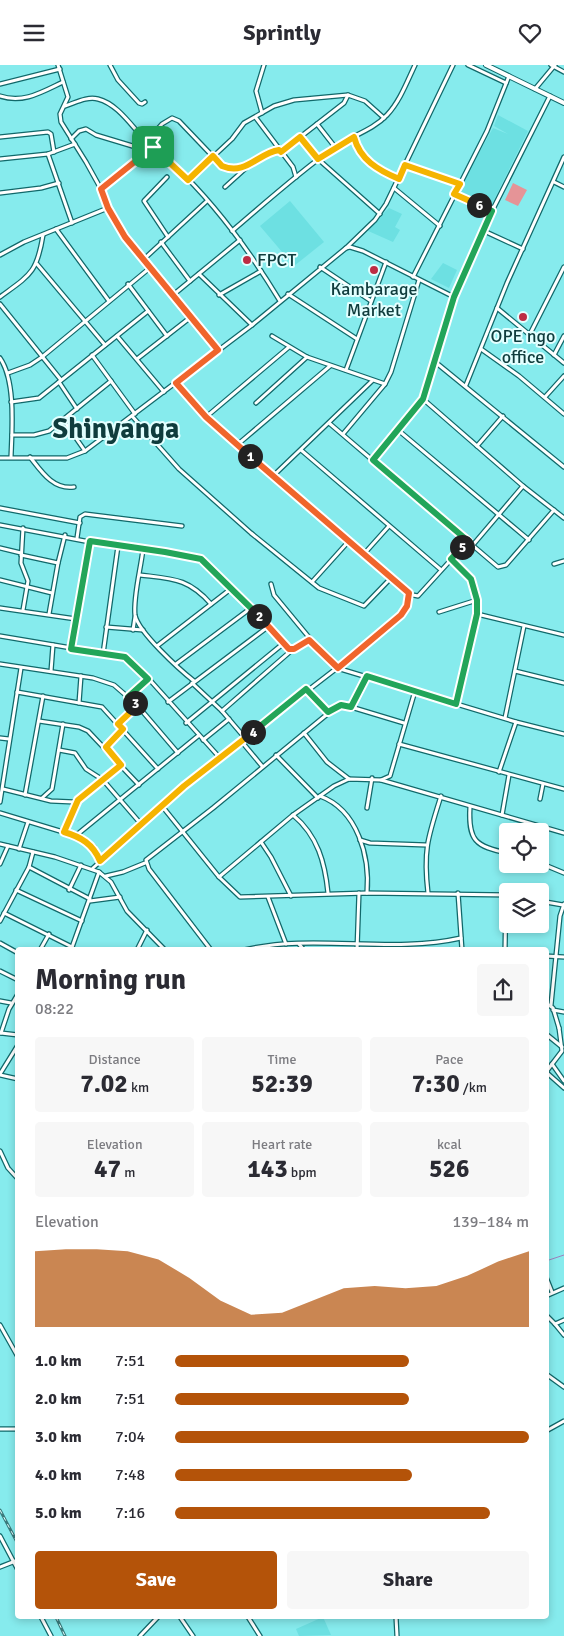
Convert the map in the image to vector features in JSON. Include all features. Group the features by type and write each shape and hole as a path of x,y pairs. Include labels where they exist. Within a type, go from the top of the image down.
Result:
{"main road":[{"path":"486,65 564,103"}],"street":[{"path":"110,65 118,80 139,103 145,102"},
{"path":"262,113 256,91 264,65"},
{"path":"232,231 318,159 335,147 375,126 384,118 395,105 415,65"},
{"path":"0,458 67,458 85,451 252,325 320,267 346,248 380,214 399,179 453,65"},
{"path":"468,65 506,83"},
{"path":"535,89 553,65 564,72"},
{"path":"0,84 59,67 68,97 60,119 101,189 108,208 125,237 218,350"},
{"path":"414,277 486,131 509,76"},
{"path":"0,97 18,100 41,93 62,82"},
{"path":"225,187 246,167 270,152 280,151 300,137 344,103 348,95"},
{"path":"188,180 244,123 262,113 294,100 348,95 365,101 384,118"},
{"path":"373,460 423,399 454,297 492,211 550,96"},
{"path":"63,107 91,98 103,101 122,115 207,201 240,240 280,301"},
{"path":"146,141 162,123 172,118 189,130 226,168 246,167"},
{"path":"256,118 293,167 296,177"},
{"path":"317,124 335,147"},
{"path":"71,139 78,131 89,129 96,135 149,151"},
{"path":"0,137 48,132 51,134 54,151"},
{"path":"300,137 318,159 380,214"},
{"path":"354,137 359,151 368,162 399,179"},
{"path":"0,159 48,153 75,145"},
{"path":"101,189 153,147"},
{"path":"48,153 72,223"},
{"path":"466,385 497,308 564,157"},
{"path":"405,165 460,184"},
{"path":"167,177 144,201 168,237"},
{"path":"554,182 564,187"},
{"path":"0,193 41,188 59,183"},
{"path":"394,188 440,225"},
{"path":"454,194 492,211"},
{"path":"144,259 207,201"},
{"path":"0,255 108,208"},
{"path":"56,229 109,301"},
{"path":"484,231 523,249"},
{"path":"0,297 20,282 37,265 43,235"},
{"path":"173,295 240,240"},
{"path":"161,242 190,281"},
{"path":"346,248 356,248 454,297"},
{"path":"346,370 386,262"},
{"path":"37,265 105,345"},
{"path":"8,373 30,365 42,357 151,267"},
{"path":"320,267 371,301"},
{"path":"530,334 564,267"},
{"path":"219,295 261,271"},
{"path":"199,275 252,325"},
{"path":"343,434 385,384 391,373 420,280"},
{"path":"128,285 167,336"},
{"path":"288,294 357,339"},
{"path":"0,304 60,381 77,409"},
{"path":"497,308 564,363"},
{"path":"11,402 39,397 148,311"},
{"path":"137,359 191,317"},
{"path":"117,336 164,392"},
{"path":"272,336 307,357 330,367 346,370 372,381 385,384"},
{"path":"554,355 564,336"},
{"path":"206,417 289,347"},
{"path":"481,349 545,397 564,414"},
{"path":"92,355 112,381 150,438 179,469 251,533 312,582 335,596 364,606 391,578"},
{"path":"256,403 307,357"},
{"path":"0,358 8,373 11,402 11,457"},
{"path":"434,361 563,465"},
{"path":"238,445 330,367"},
{"path":"545,397 564,376"},
{"path":"12,435 42,434 64,421 112,381"},
{"path":"273,476 372,381"},
{"path":"176,383 206,417 409,593 418,596 440,569 468,541"},
{"path":"423,399 523,486 564,518"},
{"path":"477,446 503,416"},
{"path":"64,421 85,451"},
{"path":"329,423 493,564 502,567 506,565 554,511"},
{"path":"398,430 529,540"},
{"path":"300,450 440,569"},
{"path":"29,457 54,483 68,488 74,487"},
{"path":"472,546 523,486"},
{"path":"0,508 80,523"},
{"path":"77,538 80,517 86,514 182,526"},
{"path":"0,525 201,559 292,650"},
{"path":"363,555 389,526"},
{"path":"23,528 21,554 28,585 23,610"},
{"path":"49,615 65,535"},
{"path":"71,649 90,541"},
{"path":"312,582 348,542"},
{"path":"103,654 118,546"},
{"path":"0,548 58,563"},
{"path":"133,630 143,549"},
{"path":"451,559 474,584 477,600 477,614 456,704"},
{"path":"554,564 564,561"},
{"path":"140,575 163,578 192,586 211,604"},
{"path":"0,580 28,585 52,593"},
{"path":"271,584 274,595 312,642 337,668 516,722 564,734"},
{"path":"157,645 232,588"},
{"path":"93,868 162,806 306,689 337,668 401,615 407,606 409,593"},
{"path":"440,612 477,600"},
{"path":"176,664 251,607"},
{"path":"0,608 76,619"},
{"path":"477,614 564,635"},
{"path":"136,617 143,630 222,711 245,738"},
{"path":"168,702 269,626"},
{"path":"505,718 524,626"},
{"path":"106,627 143,630"},
{"path":"0,637 125,657 148,679 220,759"},
{"path":"222,711 292,650 306,640 312,642"},
{"path":"186,723 284,643"},
{"path":"51,671 53,645"},
{"path":"0,664 81,676 114,685 138,705 178,753"},
{"path":"0,802 21,668"},
{"path":"515,671 564,683"},
{"path":"79,703 81,676"},
{"path":"351,707 367,676"},
{"path":"128,697 148,679"},
{"path":"306,689 328,712"},
{"path":"381,780 392,773 404,723 415,691"},
{"path":"18,692 102,707 158,769"},
{"path":"25,795 43,696"},
{"path":"118,724 138,705"},
{"path":"106,876 123,872 145,863 146,859 183,832 328,712 341,705 404,723"},
{"path":"202,740 229,719"},
{"path":"39,721 85,729 106,747 139,785"},
{"path":"499,772 516,722"},
{"path":"41,799 52,789 63,724"},
{"path":"106,747 123,729"},
{"path":"304,733 327,763 349,779"},
{"path":"75,835 97,821 198,736"},
{"path":"0,738 10,739"},
{"path":"242,742 262,766"},
{"path":"400,744 564,789"},
{"path":"59,750 76,753 86,769 103,780 142,824"},
{"path":"276,755 319,797 340,807 360,840 367,859 367,893"},
{"path":"3,789 41,799 68,803 78,800 103,780 113,769 121,765"},
{"path":"502,815 509,775"},
{"path":"367,808 372,778"},
{"path":"219,877 294,815 349,779 372,778 381,780 564,833"},
{"path":"540,799 543,784"},
{"path":"428,893 425,862 426,845 441,796"},
{"path":"64,832 78,800"},
{"path":"162,806 219,877 240,897 328,893 499,895"},
{"path":"470,807 470,830 475,841 499,851"},
{"path":"0,813 75,835 94,847 100,861"},
{"path":"294,815 306,829 323,857 328,893"},
{"path":"19,849 28,822"},
{"path":"360,840 370,843 426,845"},
{"path":"261,842 291,896"},
{"path":"0,844 93,868 100,872 106,876 128,911 162,947"},
{"path":"0,864 8,846"},
{"path":"0,921 28,867 33,852"},
{"path":"145,863 209,947"},
{"path":"69,890 80,865"},
{"path":"28,867 90,900 120,897"},
{"path":"549,867 564,873"},
{"path":"73,947 100,872"},
{"path":"16,890 82,921"},
{"path":"357,944 359,893"},
{"path":"458,893 462,947"},
{"path":"268,897 286,944"},
{"path":"549,902 564,905 551,1005 564,1039"},
{"path":"4,913 69,947"},
{"path":"138,947 147,930"},
{"path":"505,947 506,933"},
{"path":"42,947 49,935"},
{"path":"265,947 286,944 403,945 461,938"},
{"path":"0,943 15,951"},
{"path":"549,956 564,957"},
{"path":"0,971 15,978"},
{"path":"15,998 11,1003 0,1033 15,1035"},
{"path":"0,1001 11,1003"},
{"path":"553,1010 564,1012"},
{"path":"549,1068 562,1047 559,1028"},
{"path":"549,1036 562,1047"},
{"path":"15,1049 2,1065 0,1074 15,1078"},
{"path":"552,1064 564,1081"},
{"path":"549,1075 564,1088"},
{"path":"0,1151 8,1168 15,1176"},
{"path":"549,1284 552,1292"},
{"path":"549,1294 564,1288"},
{"path":"549,1318 564,1335"},
{"path":"555,1324 564,1320"},
{"path":"0,1325 15,1352"},
{"path":"549,1376 564,1387"},
{"path":"549,1429 564,1421"},
{"path":"0,1429 15,1429"},
{"path":"0,1536 15,1559"},
{"path":"0,1567 15,1561"},
{"path":"42,1619 51,1636"},
{"path":"140,1636 156,1619"},
{"path":"181,1619 193,1636"},
{"path":"249,1619 260,1636"},
{"path":"396,1619 397,1636"}],"shaded area":[{"path":"498,115 528,131 490,208 456,193 493,128 508,134 494,126"},
{"path":"513,183 527,190 518,206 505,200"},
{"path":"290,201 324,242 294,266 260,226"},
{"path":"389,208 402,214 395,227 400,230 393,242 366,230"},
{"path":"443,263 457,270 449,288 431,279"},
{"path":"318,1619 324,1619 331,1635 299,1636 296,1629"}],"waterway":[{"path":"549,1260 564,1255"}],"railway":[{"path":"0,1510 15,1538"},
{"path":"57,1619 65,1636"}],"place":[{"name":"FPCT","path":"247,260"},
{"name":"Kambarage Market","path":"374,270"},
{"name":"OPE ngo office","path":"523,317"}],"district":[{"name":"Shinyanga","path":"116,429"}],"route":[{"path":"300,137 318,159 354,137 359,151 368,162 385,173 399,179 405,165 460,184 454,194 492,211 454,297 423,399 373,460 468,541 451,559 474,584 477,614 456,704 367,676 351,707 341,705 328,712 306,689 242,742 184,786 100,861 94,847 75,835 64,832 78,800 103,780 113,769 121,765 106,747 123,729 118,724 138,705 128,697 148,679 130,661 120,655 71,649 90,541 201,559 232,588 289,649 292,650 306,640 309,640 336,668 377,637 401,615 407,606 409,593 206,417 176,383 218,350 125,237 108,208 101,189 153,147 175,165 188,180 213,156 226,168 241,169 270,152 279,150 281,152 300,137"}]}
